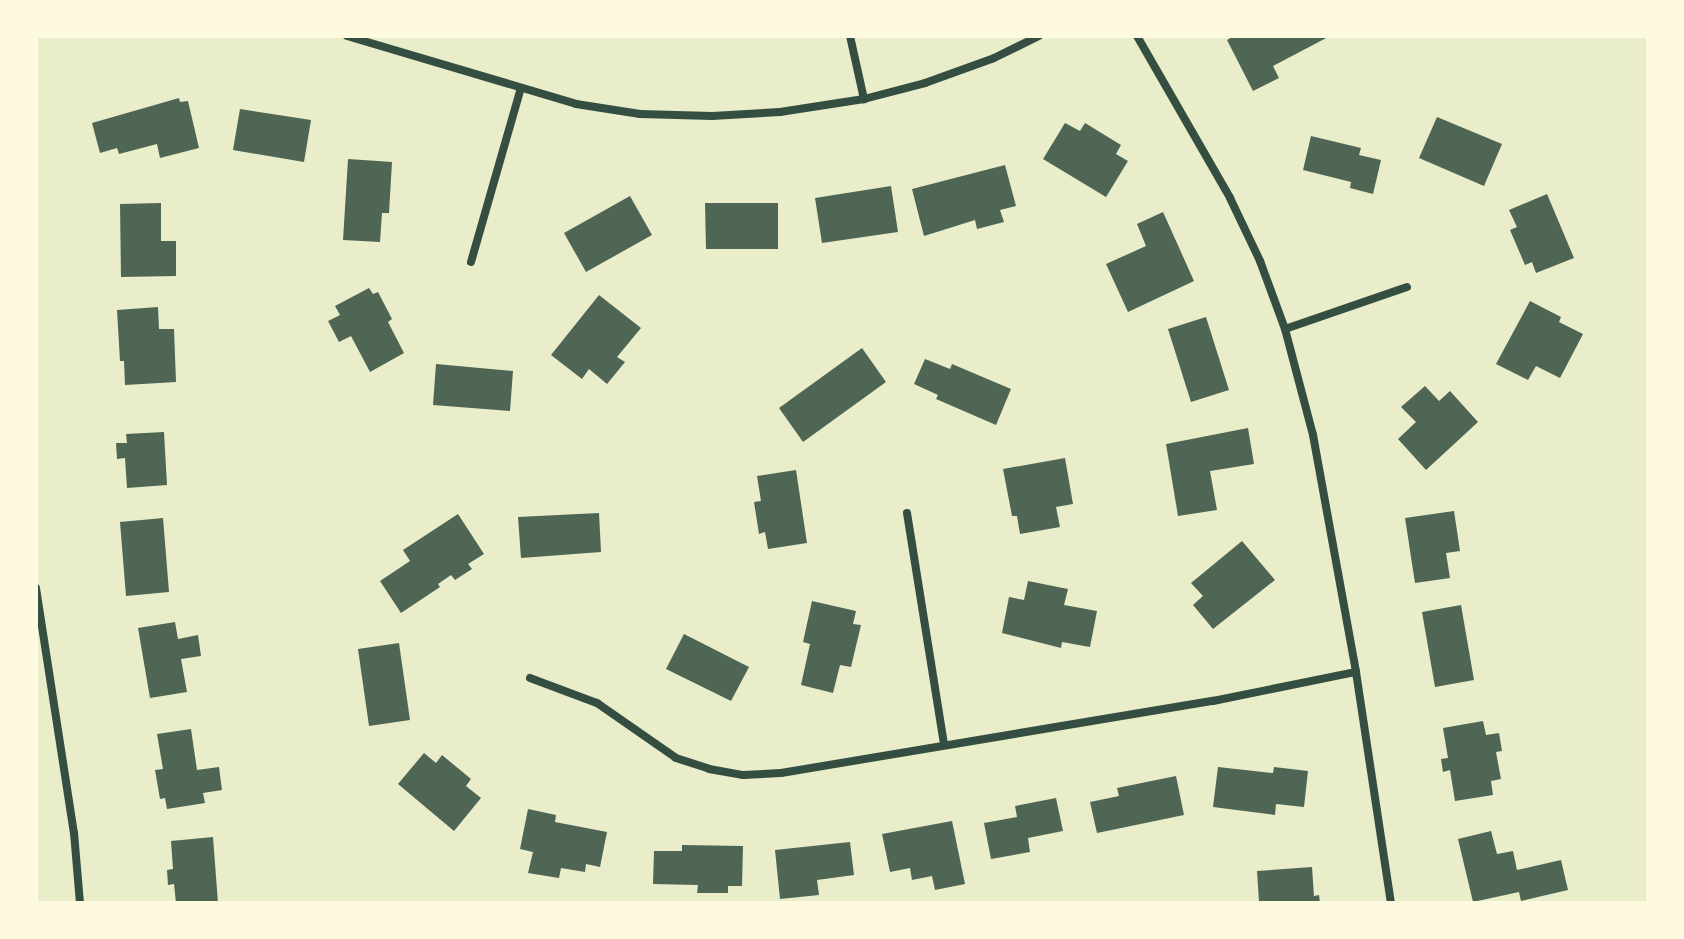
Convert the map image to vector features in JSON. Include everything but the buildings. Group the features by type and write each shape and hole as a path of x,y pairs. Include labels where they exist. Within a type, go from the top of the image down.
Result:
{"street":[{"path":"347,36 576,104 614,110 712,116 780,112 864,99 925,83 994,58 1039,36"},
{"path":"850,36 864,99"},
{"path":"1137,36 1230,198 1260,261 1285,329 1313,435 1356,672 1391,903"},
{"path":"471,262 521,88"},
{"path":"1285,329 1407,287"},
{"path":"907,513 944,744"},
{"path":"36,588 74,833 80,903"},
{"path":"530,678 597,703 648,742 676,758 709,769 743,775 781,773 1213,701 1356,672"}]}
